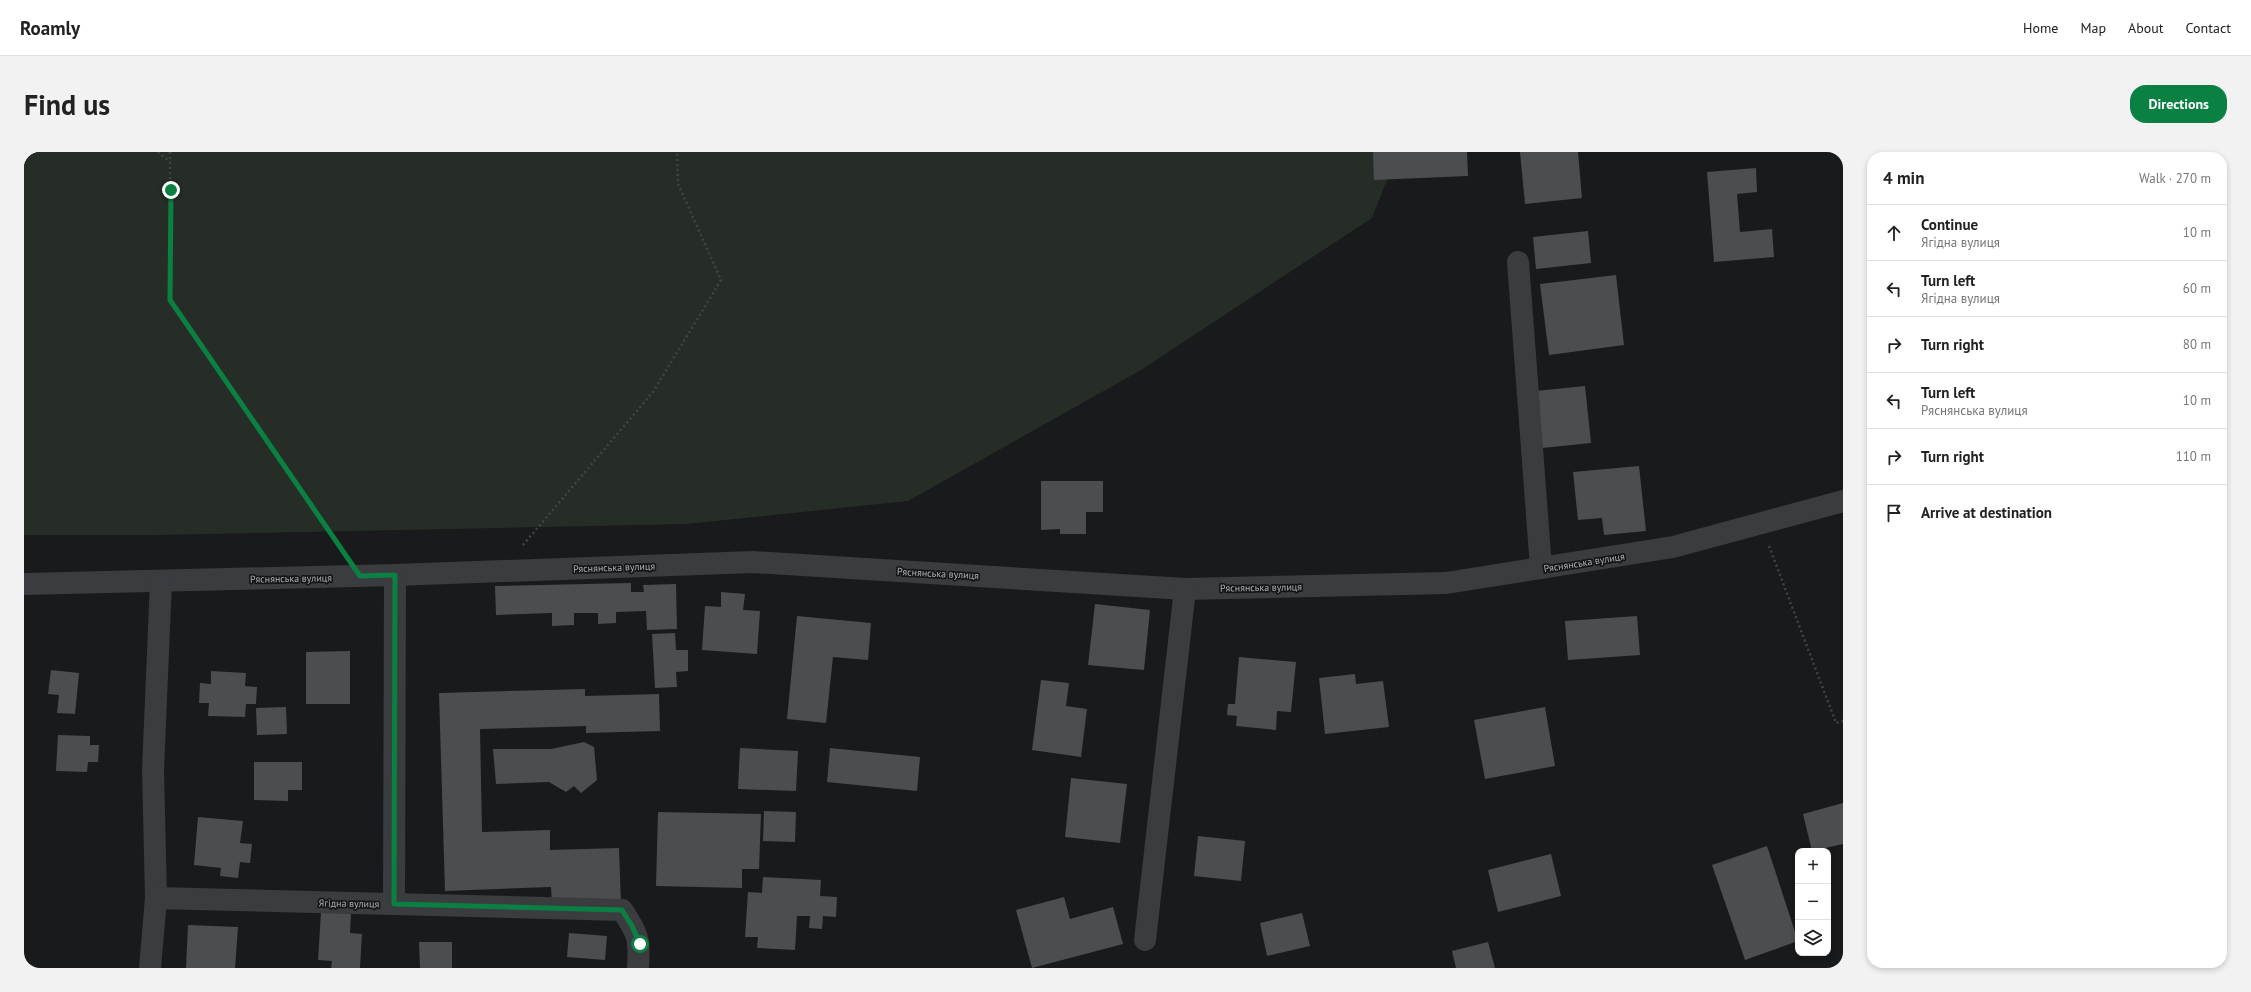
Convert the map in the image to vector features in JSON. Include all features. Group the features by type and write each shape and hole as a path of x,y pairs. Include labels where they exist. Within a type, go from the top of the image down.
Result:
{"street":[{"path":"1518,262 1541,568"},
{"name":"Ряснянська вулиця","path":"24,584 395,575 753,562 1185,588 1446,583 1673,547 1843,501"},
{"path":"394,904 395,575"},
{"path":"150,968 156,898 153,770 161,581"},
{"path":"1145,940 1185,588"},
{"name":"Ягідна вулиця","path":"156,898 622,910 632,926 640,944 638,968"}],"path":[{"path":"158,152 170,162"},
{"path":"170,152 170,300 360,576"},
{"path":"500,571 653,392 721,280 678,184 677,152"},
{"path":"1760,523 1836,723 1843,721"}],"shaded area":[{"path":"24,152 1398,152 1372,218 1141,370 908,501 686,524 155,535 24,535"}],"building":[{"path":"1373,152 1467,152 1468,176 1374,180"},
{"path":"1520,152 1578,152 1582,198 1525,204"},
{"path":"1756,168 1757,192 1737,194 1740,232 1772,229 1774,257 1714,262 1707,172"},
{"path":"1588,231 1591,263 1536,269 1533,237"},
{"path":"1616,275 1624,345 1549,355 1540,284"},
{"path":"1585,386 1591,443 1542,448 1536,391"},
{"path":"1639,466 1646,531 1604,535 1602,518 1578,520 1573,472"},
{"path":"1041,481 1103,481 1103,512 1086,512 1086,534 1060,534 1060,529 1041,530"},
{"path":"631,583 631,592 644,592 643,585 676,584 677,629 647,630 646,611 616,612 616,623 598,624 598,613 574,613 574,625 552,626 552,613 496,615 495,586"},
{"path":"721,592 745,594 743,610 760,611 757,654 702,650 705,606 721,607"},
{"path":"1095,604 1150,610 1144,670 1088,665"},
{"path":"797,616 871,623 868,660 833,657 826,723 787,719"},
{"path":"1637,616 1640,655 1568,660 1565,621"},
{"path":"675,633 676,650 688,650 688,671 676,672 677,687 655,688 652,634"},
{"path":"350,651 350,704 306,704 306,652"},
{"path":"1239,657 1296,662 1291,712 1277,711 1276,730 1236,726 1237,716 1227,715 1228,704 1235,704"},
{"path":"51,670 79,673 75,714 57,713 59,695 48,694"},
{"path":"211,671 246,673 245,686 257,687 256,704 246,704 245,717 208,716 209,703 199,703 200,683 211,684"},
{"path":"1355,674 1356,684 1383,681 1389,727 1325,734 1319,678"},
{"path":"1041,680 1069,683 1066,706 1087,709 1081,757 1032,750"},
{"path":"585,689 585,696 659,694 660,731 586,733 586,726 480,729 482,832 550,830 550,850 619,848 621,905 552,907 551,887 445,891 439,693"},
{"path":"286,707 287,734 257,735 256,708"},
{"path":"1545,707 1555,766 1485,779 1474,720"},
{"path":"58,735 90,736 90,745 99,745 98,762 88,762 87,772 56,771"},
{"path":"584,742 594,747 597,780 581,793 574,786 566,792 549,782 496,784 493,749 551,749"},
{"path":"740,748 798,751 796,791 738,789"},
{"path":"830,748 920,757 917,791 827,782"},
{"path":"254,762 302,762 302,790 288,790 288,801 254,800"},
{"path":"1071,778 1127,784 1120,843 1065,837"},
{"path":"1843,803 1843,844 1825,848 1811,848 1803,814"},
{"path":"764,811 796,812 795,842 763,841"},
{"path":"658,812 761,814 759,869 742,869 742,888 656,886"},
{"path":"198,817 243,821 240,843 252,844 250,863 240,862 238,878 220,876 221,868 194,865"},
{"path":"1198,836 1245,841 1241,881 1194,876"},
{"path":"1767,846 1795,932 1795,942 1745,960 1712,865"},
{"path":"1551,854 1561,896 1498,912 1488,870"},
{"path":"763,877 821,880 820,896 837,897 836,917 823,916 822,929 809,928 810,916 797,916 795,950 757,948 758,937 745,937 748,892 762,893"},
{"path":"1064,897 1070,919 1113,907 1123,944 1032,968 1016,910"},
{"path":"321,912 351,914 350,933 362,934 360,968 331,968 332,961 318,960"},
{"path":"1302,913 1310,946 1267,956 1260,923"},
{"path":"188,925 238,927 235,968 186,968"},
{"path":"569,933 607,936 605,960 567,957"},
{"path":"419,942 452,942 452,968 420,968"},
{"path":"1488,942 1495,968 1456,968 1452,951"}],"route":[{"path":"171,190 170,300 360,576 395,575 394,904 622,910 632,926 640,944"}]}
